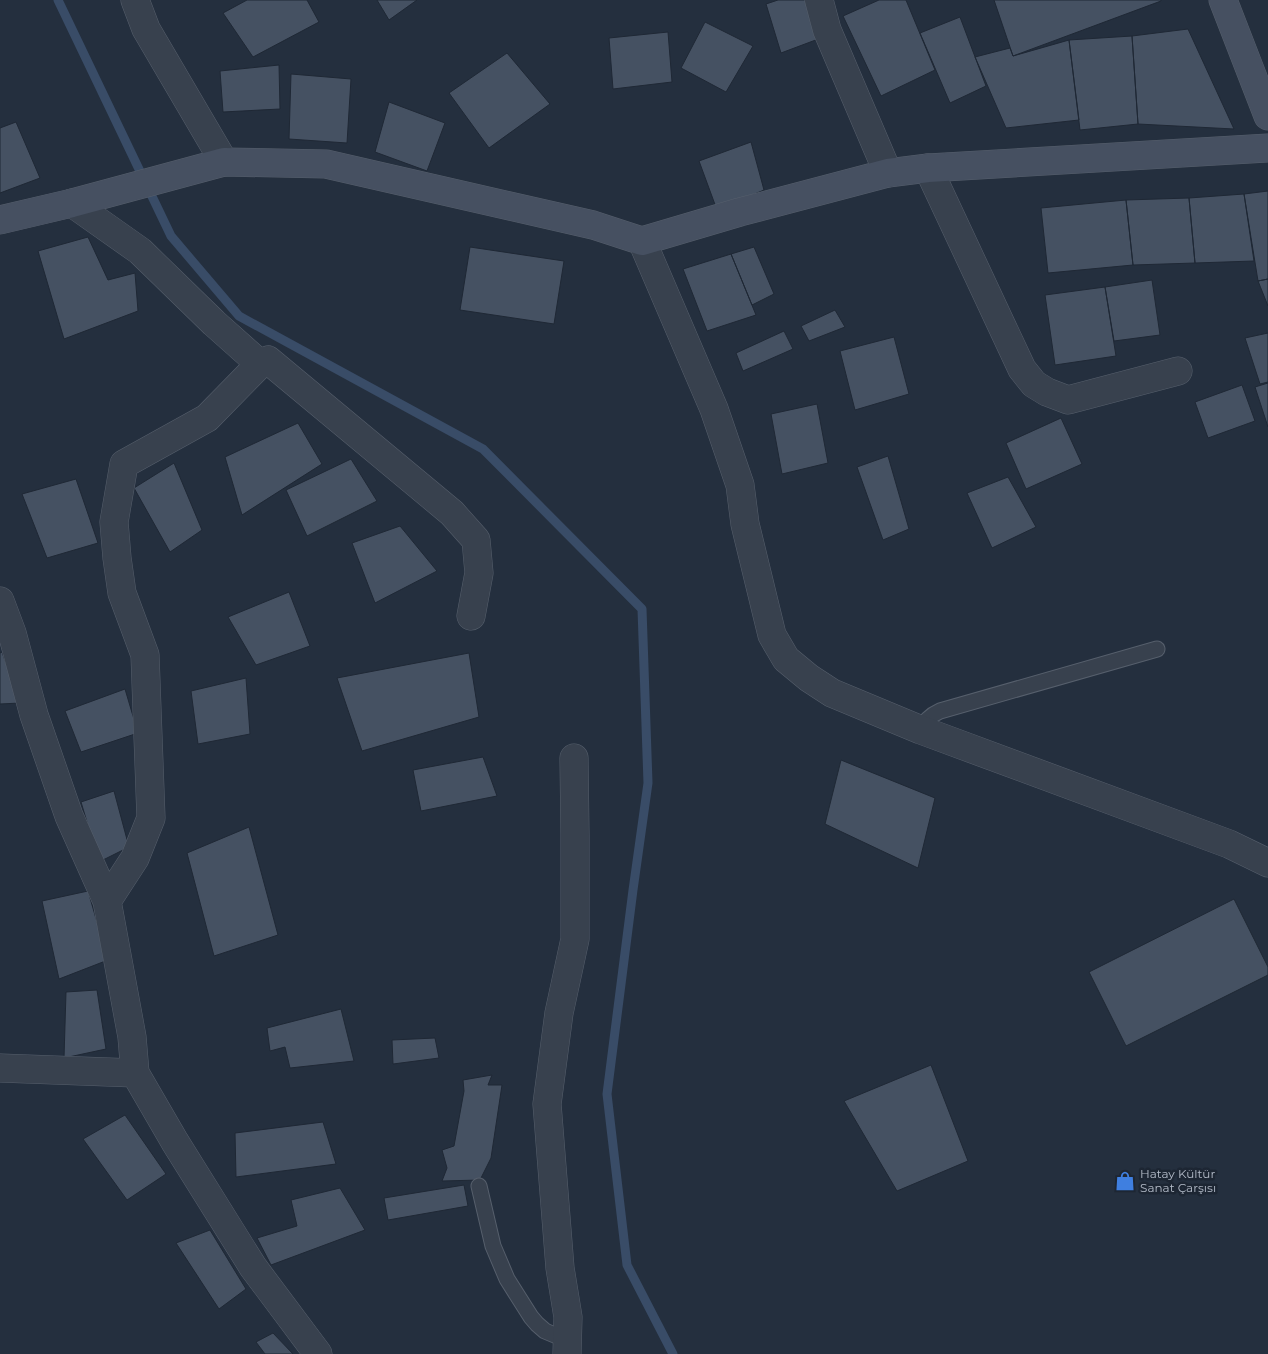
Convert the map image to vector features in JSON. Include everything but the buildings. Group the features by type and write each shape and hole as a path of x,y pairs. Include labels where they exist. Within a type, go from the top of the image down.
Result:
{"street":[{"path":"135,0 146,29 224,162"},
{"path":"819,0 827,30 888,173"},
{"path":"1223,0 1268,116"},
{"path":"0,220 72,203 224,162 326,164 593,224 642,241 740,212 888,173 928,168 1268,148"},
{"path":"928,168 1022,369 1034,384 1047,392 1068,400 1178,371"},
{"path":"72,203 140,251 214,323 260,364"},
{"path":"642,241 714,409 740,485 745,524 772,635 786,659 809,678 832,693 921,730 1229,844 1268,863"},
{"path":"107,901 135,858 151,818 145,655 122,593 116,558 114,522 124,464 207,418 260,364 268,360 452,513 476,540 479,573 471,616"},
{"path":"0,601 12,633 34,715 69,816 107,901 132,1037 135,1072 175,1142 253,1267 318,1354"},
{"path":"567,1346 568,1317 560,1268 547,1104 559,1013 575,939 574,758"},
{"path":"0,1068 135,1072"}],"lane":[{"path":"921,730 928,718 940,711 1157,649"},
{"path":"479,1186 494,1246 507,1279 537,1324 557,1336 567,1346"}],"waterway":[{"path":"58,0 171,236 239,316 483,449 642,609 648,783 607,1094 627,1265 673,1354"}],"place":[{"name":"Hatay Kültür Sanat Çarşısı","path":"1125,1181"}]}
